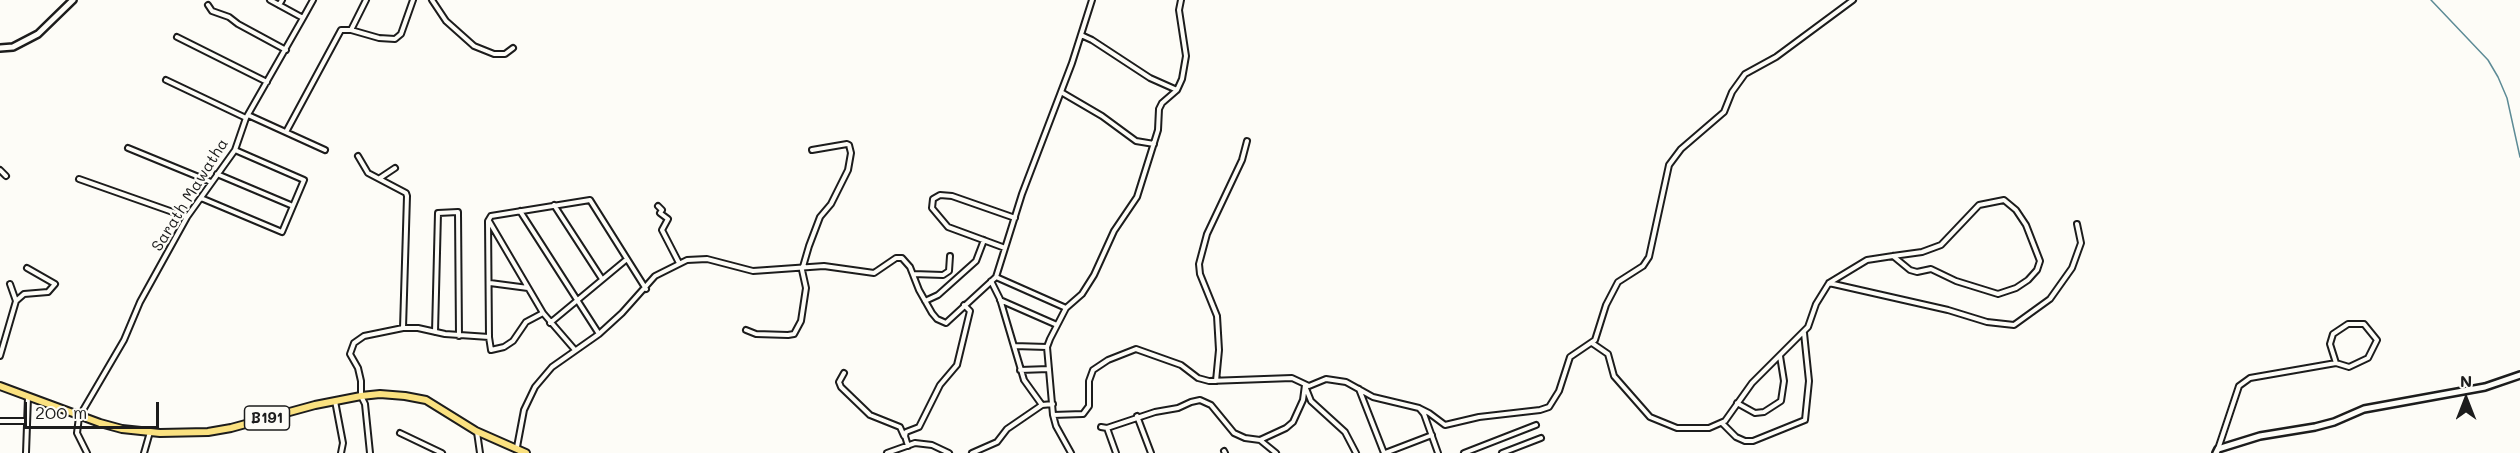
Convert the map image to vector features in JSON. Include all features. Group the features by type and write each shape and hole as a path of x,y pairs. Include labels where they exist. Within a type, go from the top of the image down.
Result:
{"main road":[{"name":"B191","path":"0,386 79,417 122,429 150,432 208,432 336,401 361,396 391,394 426,400 476,431 517,447 526,453"}],"street":[{"path":"0,48 13,47 38,34 73,0"},
{"path":"270,0 303,18"},
{"path":"279,5 282,0"},
{"name":"Sarath Mawatha","path":"79,417 124,340 140,302 188,217 235,150 247,117 314,0"},
{"path":"351,30 366,0"},
{"path":"286,132 341,30 396,39 401,34 413,0"},
{"path":"432,0 446,21 474,46 494,54 505,54 513,48"},
{"path":"517,447 524,410 535,387 552,367 599,334 646,289 655,276 687,260 707,259 753,271 804,266 843,267 874,273 896,258 902,258 910,267 925,301 937,319 946,323 996,277 1092,0"},
{"path":"1071,453 1056,426 1053,415 1047,347 1066,308 1082,294 1094,275 1114,231 1137,197 1158,130 1159,109 1162,103 1177,90 1182,79 1186,56 1179,10 1181,0"},
{"path":"1305,385 1333,378 1373,397 1430,412 1444,425 1479,417 1549,407 1559,391 1570,357 1592,344 1597,335 1606,305 1618,282 1643,266 1649,257 1654,246 1669,165 1681,149 1724,112 1732,92 1745,74 1776,57 1852,0"},
{"path":"208,5 212,11 228,17 286,50"},
{"path":"1081,35 1150,78 1177,90"},
{"path":"177,36 267,82"},
{"path":"166,80 325,150"},
{"path":"1061,92 1102,116 1136,141 1154,144"},
{"path":"1216,381 1219,350 1216,315 1200,274 1199,264 1208,234 1242,160 1247,141"},
{"path":"746,330 756,334 794,334 804,307 806,288 802,270 820,217 831,204 848,170 851,153 849,145 846,144 812,150"},
{"path":"128,148 211,182"},
{"path":"201,198 282,232 304,180 235,150"},
{"path":"358,156 368,173 406,193 407,196 403,328"},
{"path":"380,178 395,168"},
{"path":"0,170 6,176"},
{"path":"217,174 293,206"},
{"path":"79,179 188,217"},
{"path":"1005,248 948,227 933,208 933,200 940,195 952,196 1015,218"},
{"path":"543,313 526,322 513,341 493,351 489,337 488,221 491,216 590,200 646,289"},
{"path":"1592,344 1608,354 1614,376 1650,417 1677,428 1702,429 1725,422 1752,383 1804,332 1816,304 1829,283 1867,260 1893,256 1922,252 1941,245 1979,204 2004,200 2016,210 2026,225 2040,261 2037,270 2028,279 2016,288 1998,294 1956,281 1931,269 1917,272 1910,270 1893,256"},
{"path":"554,205 602,279"},
{"path":"658,206 662,210 660,213 668,219 662,230 663,235 679,263"},
{"path":"520,211 599,334"},
{"path":"435,332 438,213 458,212 459,336"},
{"path":"488,221 543,313 575,350"},
{"path":"1829,283 1948,310 1987,322 2014,325 2050,299 2072,268 2081,243 2077,224"},
{"path":"925,301 938,295 976,261 984,240"},
{"path":"913,274 943,275 948,271 950,256"},
{"path":"550,323 627,259"},
{"path":"0,356 16,301 24,294 48,292 56,284 27,268"},
{"path":"996,277 1066,308"},
{"path":"991,281 1000,299 1024,380 1042,405"},
{"path":"490,283 528,288"},
{"path":"10,284 16,301"},
{"path":"1000,299 1057,325"},
{"path":"905,436 906,432 919,427 940,385 957,365 970,311 964,305"},
{"path":"2217,451 2239,386 2250,378 2336,363 2349,367 2368,358 2377,340 2364,324 2348,324 2333,334 2330,344 2336,363"},
{"path":"370,453 365,404 361,396 358,368 350,354 354,343 364,336 403,328 418,328 459,336 489,337"},
{"path":"1722,423 1736,437 1745,441 1753,441 1805,420 1809,381 1804,332"},
{"path":"1014,346 1047,347"},
{"path":"1053,415 1083,414 1089,406 1089,381 1093,370 1108,360 1136,349 1180,365 1198,378 1216,381 1297,378 1305,385 1311,401 1345,432 1356,453"},
{"path":"1737,403 1755,413 1764,412 1781,401 1784,381 1780,356"},
{"path":"1020,370 1049,369"},
{"path":"844,373 839,382 841,387 870,415 900,427 908,446"},
{"path":"2217,451 2260,436 2334,422 2364,409 2485,387 2520,375"},
{"path":"1101,427 1107,428 1137,416 1178,408 1200,400 1211,405 1234,433 1245,438 1260,440 1286,428 1293,422 1303,400 1305,385"},
{"path":"1359,389 1384,453 1432,435"},
{"path":"26,453 28,397"},
{"path":"336,401 343,443 341,453"},
{"path":"972,453 997,442 1007,429 1042,405 1053,404"},
{"path":"1419,408 1424,414 1438,453"},
{"path":"1137,416 1151,453"},
{"path":"79,417 77,434 87,453"},
{"path":"0,421 27,421"},
{"path":"1464,453 1536,425"},
{"path":"1107,428 1116,453"},
{"path":"476,431 479,450 487,453"},
{"path":"144,453 150,432"},
{"path":"400,433 442,453"},
{"path":"1502,453 1541,438"},
{"path":"1260,440 1275,453"},
{"path":"886,453 915,443 932,445 949,453"},
{"path":"936,447 938,453"}],"waterway":[{"path":"2431,0 2488,60 2498,77 2507,98 2520,157"}]}
